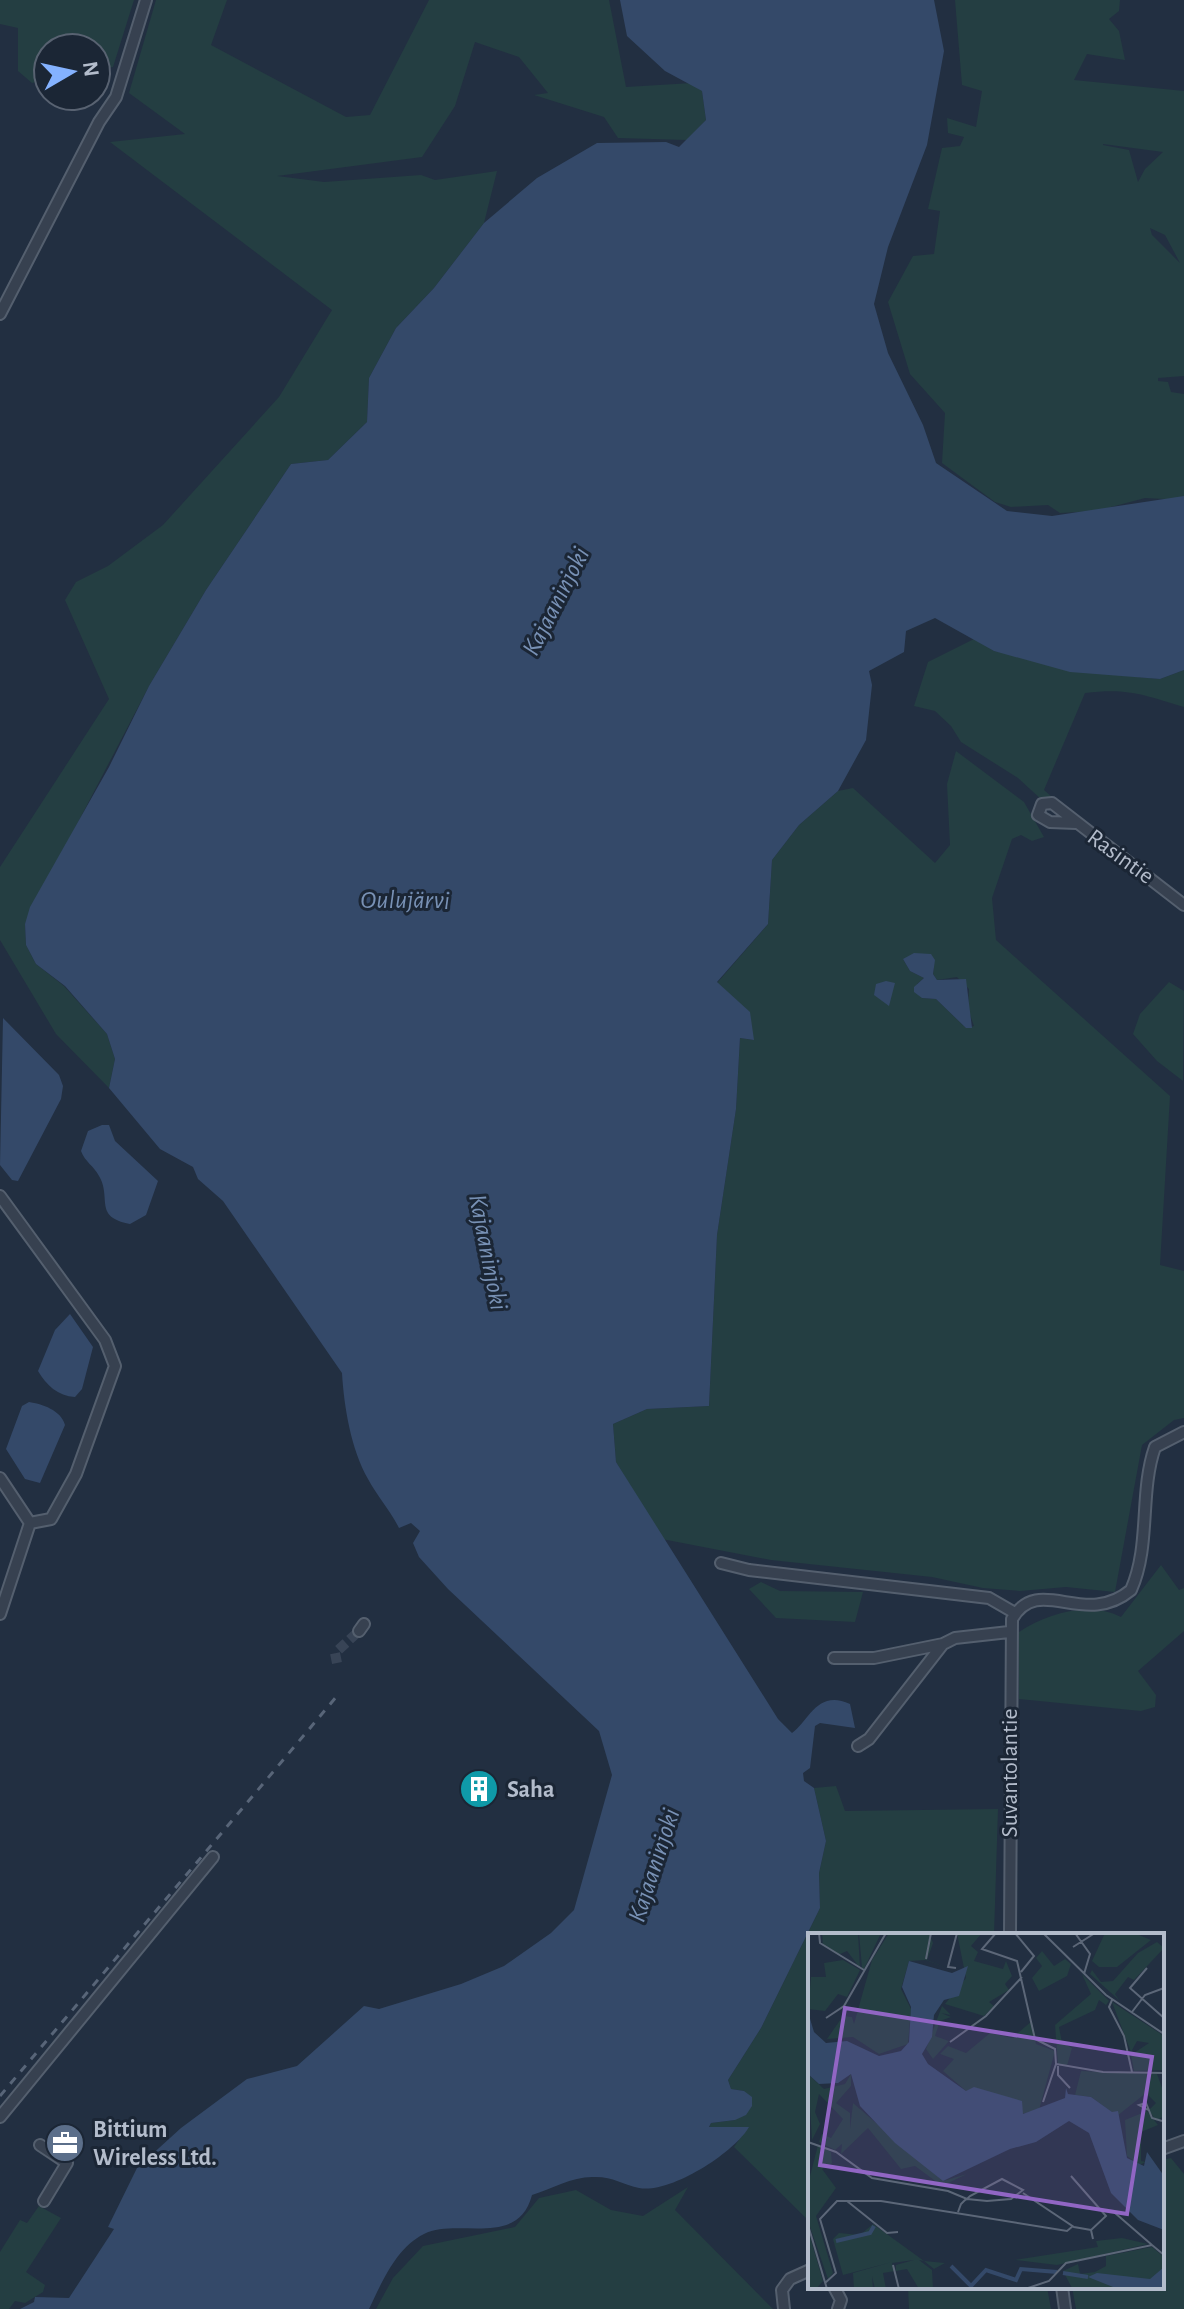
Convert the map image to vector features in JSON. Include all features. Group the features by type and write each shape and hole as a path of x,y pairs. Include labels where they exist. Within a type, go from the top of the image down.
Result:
{"street":[{"path":"0,314 99,122 116,97 146,0"},
{"name":"Rasintie","path":"1076,823 1050,822 1038,815 1042,804 1052,803 1184,905"},
{"path":"0,1196 111,1350 115,1366 76,1474 51,1519 30,1523"},
{"path":"721,1563 744,1570 989,1598 1015,1613 1021,1605 1035,1598 1106,1606 1131,1590 1139,1565 1148,1467 1155,1447 1184,1432"},
{"path":"0,1478 30,1523"},
{"path":"0,1614 30,1523"},
{"name":"Suvantolantie","path":"1010,1933 1009,1632 1015,1613"},
{"path":"834,1658 874,1658 943,1644 955,1638 1009,1632"},
{"path":"858,1746 869,1739 943,1644"},
{"path":"0,2117 213,1857"},
{"path":"40,2145 67,2163 44,2201"},
{"path":"1173,2145 1184,2156"},
{"path":"784,2309 782,2290 790,2279 808,2271"},
{"path":"835,2289 841,2300 838,2309"},
{"path":"1062,2289 1065,2309"}],"green space":[{"path":"0,0 134,0 113,67 112,32 32,32 32,83 18,71 18,28 0,24"},
{"path":"156,0 227,0 211,45 346,117 370,115 429,0 609,0 626,87 692,83 702,91 706,120 687,140 618,138 604,117 534,95 548,93 519,57 475,42 455,106 422,157 277,176 324,182 421,175 435,180 497,171 484,223 434,288 396,328 369,378 367,422 328,460 291,464 206,590 149,686 25,924 26,945 36,964 64,986 107,1034 115,1059 109,1088 56,1034 0,940 0,867 109,699 65,600 76,582 108,566 163,525 279,397 332,310 110,142 185,134 129,93"},
{"path":"955,0 1120,0 1119,11 1109,19 1119,31 1125,60 1087,54 1074,80 1184,91 1184,376 1158,378 1158,381 1168,382 1171,392 1184,394 1184,500 1145,498 1096,511 1060,513 1048,505 1011,507 995,502 942,463 945,413 910,374 888,302 913,256 934,254 940,211 928,209 942,148 960,146 964,137 948,133 947,118 976,127 982,91 962,85","holes":["1103,144 1163,152 1145,169 1138,182 1129,150","1150,228 1165,235 1180,263 1152,235"]},
{"path":"974,639 994,651 1138,677 1160,679 1184,670 1184,707 1125,692 1085,693 1044,790 1060,804 1043,801 1018,778 961,742 951,726 935,711 914,706 928,662"},
{"path":"956,751 1024,802 1044,837 1032,841 1021,835 1012,839 992,898 996,940 1170,1096 1160,1265 1184,1271 1184,1418 1174,1420 1142,1445 1115,1592 1066,1587 1020,1591 983,1588 932,1577 771,1560 662,1539 616,1462 613,1424 647,1409 709,1406 717,1235 736,1109 740,1038 753,1040 749,1012 717,983 768,924 772,860 799,825 838,791 853,788 935,863 950,845 947,784","holes":["903,959 934,968 933,974 937,980 957,977 969,989 968,1009 974,1026 966,1028 936,999 922,998 917,984 924,978 910,971"]},
{"path":"1169,982 1184,991 1183,1081 1157,1061 1133,1034 1140,1014"},
{"path":"1161,1565 1179,1590 1184,1588 1184,1631 1138,1671 1156,1695 1155,1707 1141,1711 1019,1699 1019,1632 1043,1619 1069,1611 1096,1610 1121,1617"},
{"path":"761,1582 780,1591 863,1592 855,1622 776,1618 749,1589"},
{"path":"836,1786 845,1811 998,1809 994,1933 808,1933 808,2220 734,2147 748,2127 709,2128 711,2123 735,2120 744,2091 731,2089 728,2080 761,2028 820,1908 819,1873 826,1841 814,1788"},
{"path":"1171,2158 1184,2174 1184,2309 1076,2309 1072,2289 1164,2289 1164,2160"},
{"path":"688,2187 675,2210 773,2309 376,2309 393,2278 423,2246 515,2227 539,2198 576,2190 611,2210 643,2216"},
{"path":"39,2206 61,2218 26,2272 45,2285 43,2292 25,2303 15,2301 9,2309 0,2309 0,2252 20,2220 27,2223"},
{"path":"908,2289 1047,2289 1051,2309 909,2309"}],"water":[{"name":"Oulujärvi","path":"620,0 934,0 944,51 927,145 888,247 874,304 888,353 923,425 936,463 1007,511 1052,516 1184,496 1184,670 1160,679 1070,672 994,651 935,618 906,631 904,652 869,671 872,685 866,740 838,791 799,825 772,860 768,924 717,982 750,1012 754,1040 740,1038 736,1109 717,1235 709,1406 647,1409 613,1424 616,1462 778,1719 792,1733 822,1703 839,1700 850,1704 855,1728 820,1723 815,1726 810,1768 803,1773 804,1781 814,1788 826,1841 819,1873 820,1908 761,2028 728,2080 731,2089 744,2091 752,2097 752,2106 746,2115 735,2120 711,2123 709,2127 749,2127 716,2159 667,2185 639,2188 606,2178 577,2179 532,2195 525,2211 514,2221 500,2227 453,2228 424,2234 398,2257 369,2309 20,2309 34,2302 35,2297 69,2298 114,2229 108,2227 137,2168 181,2128 247,2079 297,2066 364,2006 379,2009 461,1984 504,1966 551,1933 574,1910 612,1775 599,1731 448,1589 419,1557 413,1543 420,1531 411,1523 399,1528 362,1467 349,1428 342,1373 223,1201 198,1179 193,1167 160,1149 109,1088 115,1059 107,1034 65,986 36,964 26,945 25,924 30,907 109,767 149,686 206,590 291,464 328,460 367,422 369,378 396,328 434,288 484,223 537,178 597,143 666,142 679,147 706,120 702,91 665,71 627,36"},
{"path":"914,953 931,954 935,960 933,974 937,980 966,979 972,1028 966,1028 936,999 922,998 914,992 914,987 924,978 910,971 903,959"},
{"path":"886,981 895,983 889,1006 874,995 876,984"},
{"path":"3,1018 59,1075 63,1086 61,1099 18,1181 12,1180 0,1165"},
{"path":"109,1125 115,1141 158,1181 146,1215 130,1224 111,1217 107,1212 103,1184 81,1151 88,1131"},
{"path":"70,1314 93,1347 82,1389 75,1397 53,1389 38,1371 55,1330"},
{"path":"29,1402 55,1412 65,1425 40,1483 25,1479 6,1449 22,1406"}],"tunnel":[{"path":"337,1663 335,1653 359,1631"}],"railway":[{"path":"0,2096 337,1696"}],"place":[{"name":"Saha","path":"479,1789"},
{"name":"Bittium Wireless Ltd.","path":"65,2143"}],"water label":[{"name":"Kajaaninjoki","path":"555,601"},
{"name":"Kajaaninjoki","path":"489,1252"},
{"name":"Kajaaninjoki","path":"653,1865"}]}
